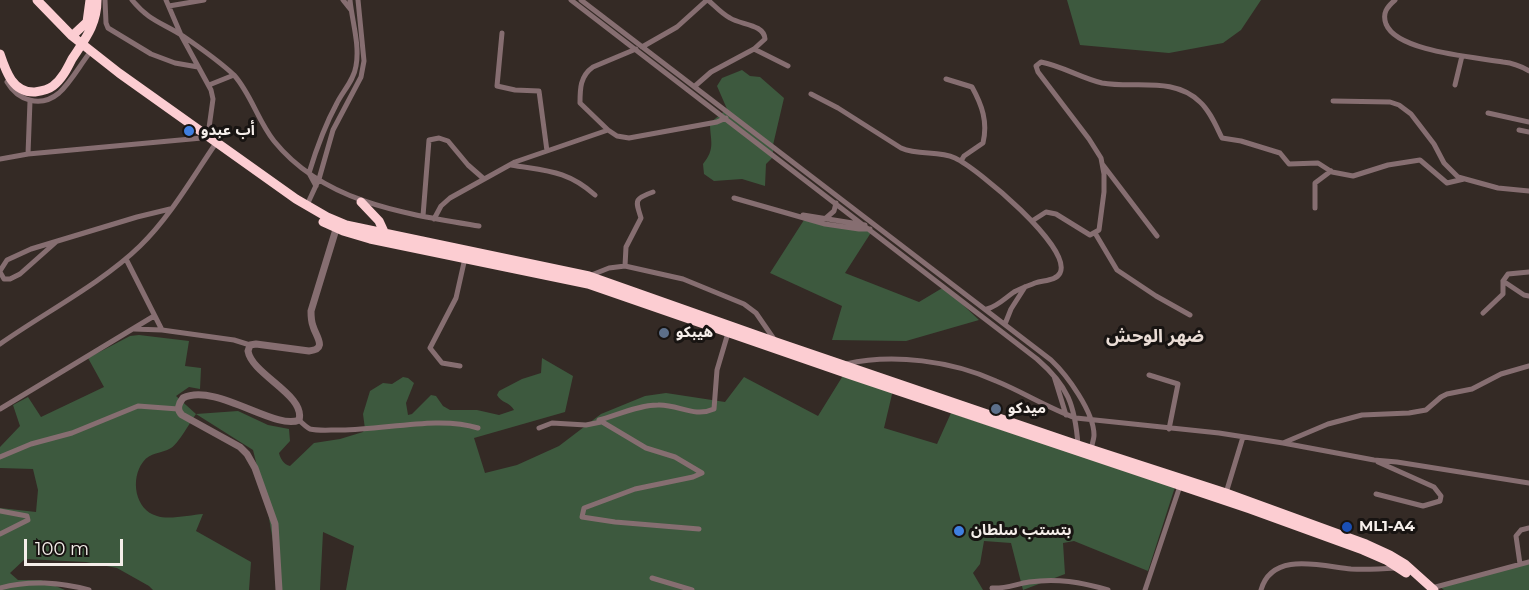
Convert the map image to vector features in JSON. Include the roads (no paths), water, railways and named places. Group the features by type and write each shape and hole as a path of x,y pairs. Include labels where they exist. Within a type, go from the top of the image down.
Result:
{"highway":[{"path":"30,0 62,33 88,55 337,225 385,234 588,284 844,364 1078,445 1226,493 1357,540 1405,564 1431,589"},
{"path":"37,0 72,36 214,146 299,206 370,239 465,258 485,259 589,276 689,315 728,333 1250,509 1363,550 1400,568 1431,589"},
{"path":"72,36 87,22 90,16 90,0"},
{"path":"0,54 6,72 18,88 32,92 48,89 57,82 91,32 96,18 97,0"},
{"path":"361,202 379,221 385,234"}],"street":[{"path":"105,0 108,28 151,54 175,63 198,66"},
{"path":"132,0 150,18 181,35 234,75 272,139 285,154 309,173 339,192 361,202 435,219 479,226"},
{"path":"0,159 28,154 205,137 213,99 209,85 181,35 168,3 204,0"},
{"path":"343,0 351,10"},
{"path":"316,187 309,173 336,104 356,69 357,52 350,0"},
{"path":"307,205 319,179 333,130 363,70 358,0"},
{"path":"571,0 709,96 1052,372 1064,387 1076,418 1078,445"},
{"path":"581,0 704,102 836,203 987,309 1060,368 1080,398 1090,420 1094,434 1091,449"},
{"path":"695,86 711,72 754,49 765,39 760,30 728,17 708,0 677,27 639,48 587,71 583,79 580,103 617,136 633,138 717,122 726,118"},
{"path":"1395,0 1386,9 1384,17 1394,36 1410,43 1462,56 1504,62 1529,71"},
{"path":"502,33 497,86 515,90 539,91 547,151"},
{"path":"754,49 788,66"},
{"path":"7,82 18,95 30,101 42,100 56,95 88,55"},
{"path":"1455,85 1462,56"},
{"path":"1157,236 1103,165 1098,151 1038,72 1036,66 1038,63 1049,64 1090,80 1114,85 1162,85 1181,90 1200,102 1222,138 1241,141 1280,153 1289,164 1318,163 1331,171 1353,176 1388,165 1420,160 1447,183 1464,179"},
{"path":"209,85 234,75"},
{"path":"946,79 972,87 980,102 986,124 983,143 964,156 961,161"},
{"path":"811,94 912,153 946,155 961,161 1013,202 1032,221 1060,258 1059,276 1025,287 995,307 987,309"},
{"path":"704,102 709,96"},
{"path":"28,154 30,101"},
{"path":"1333,101 1390,102 1399,105 1411,114 1451,171 1464,179 1498,189 1529,191"},
{"path":"1488,112 1529,122"},
{"path":"435,219 441,206 450,198 511,165 608,130"},
{"path":"1519,130 1529,132"},
{"path":"423,216 429,140 439,138 448,141 468,165 484,179"},
{"path":"0,344 126,259 147,238 170,209 214,146"},
{"path":"511,165 567,176 581,183 595,195"},
{"path":"1032,221 1046,212 1056,214 1086,234 1090,235 1099,230 1103,211 1103,165"},
{"path":"1315,208 1315,183 1331,171"},
{"path":"625,266 626,247 641,218 637,201 640,197 653,192"},
{"path":"734,198 837,226 859,230 871,226"},
{"path":"826,218 834,211 836,203"},
{"path":"58,241 15,278 4,279 0,272 3,264 17,254 58,241 137,217 170,209"},
{"path":"798,215 871,226"},
{"path":"132,329 162,330 234,340 250,345 316,350 320,347 320,342 312,323 311,311 337,225"},
{"path":"1095,233 1117,270 1190,315"},
{"path":"460,366 442,363 430,348 456,298 465,258"},
{"path":"126,259 162,330"},
{"path":"589,276 609,268 625,266 683,279 744,304 756,313 776,342"},
{"path":"1483,313 1503,294 1503,281 1508,274 1529,272"},
{"path":"1503,281 1524,296 1529,296"},
{"path":"1005,324 1011,309 1025,287"},
{"path":"0,410 153,316"},
{"path":"601,422 598,420 660,404 704,414 714,409 717,370 728,333"},
{"path":"250,345 249,356 297,404 299,420"},
{"path":"844,364 880,359 950,366 994,379 1076,418 1283,442 1374,460 1529,483"},
{"path":"1283,442 1328,423 1362,415 1426,410 1447,394 1472,389 1501,374 1529,366"},
{"path":"1052,372 1066,415"},
{"path":"1149,375 1178,384 1169,429"},
{"path":"178,409 183,398 198,394 226,400 282,422 294,423 299,420"},
{"path":"0,457 31,444 72,433 138,406 178,409"},
{"path":"178,409 182,415 240,447 255,468 275,524 279,590"},
{"path":"299,420 308,428 331,430 359,431 445,423 466,424 478,428"},
{"path":"539,428 552,423 586,425 601,422 645,448 675,458 702,473 614,496 584,508 582,517 615,522 699,528"},
{"path":"1226,493 1243,437"},
{"path":"1374,460 1434,487 1441,496 1440,501 1423,506 1376,494"},
{"path":"1145,590 1180,486"},
{"path":"0,511 27,516 28,520 0,534"},
{"path":"1520,564 1516,536 1521,530 1529,528"},
{"path":"1431,589 1529,562"},
{"path":"1261,590 1267,575 1284,565 1310,564 1355,569 1400,568"},
{"path":"652,578 692,590"},
{"path":"992,588 1055,579 1079,582 1108,590"},
{"path":"0,588 23,583 48,583 89,590"}],"place":[{"name":"أب عبدو","path":"189,131"},
{"name":"هيبكو","path":"664,333"},
{"name":"ميدكو","path":"996,409"},
{"name":"ML1-A4","path":"1347,527"},
{"name":"بتستب سلطان","path":"959,531"}],"district":[{"name":"ضهر الوحش","path":"1155,337"}]}
